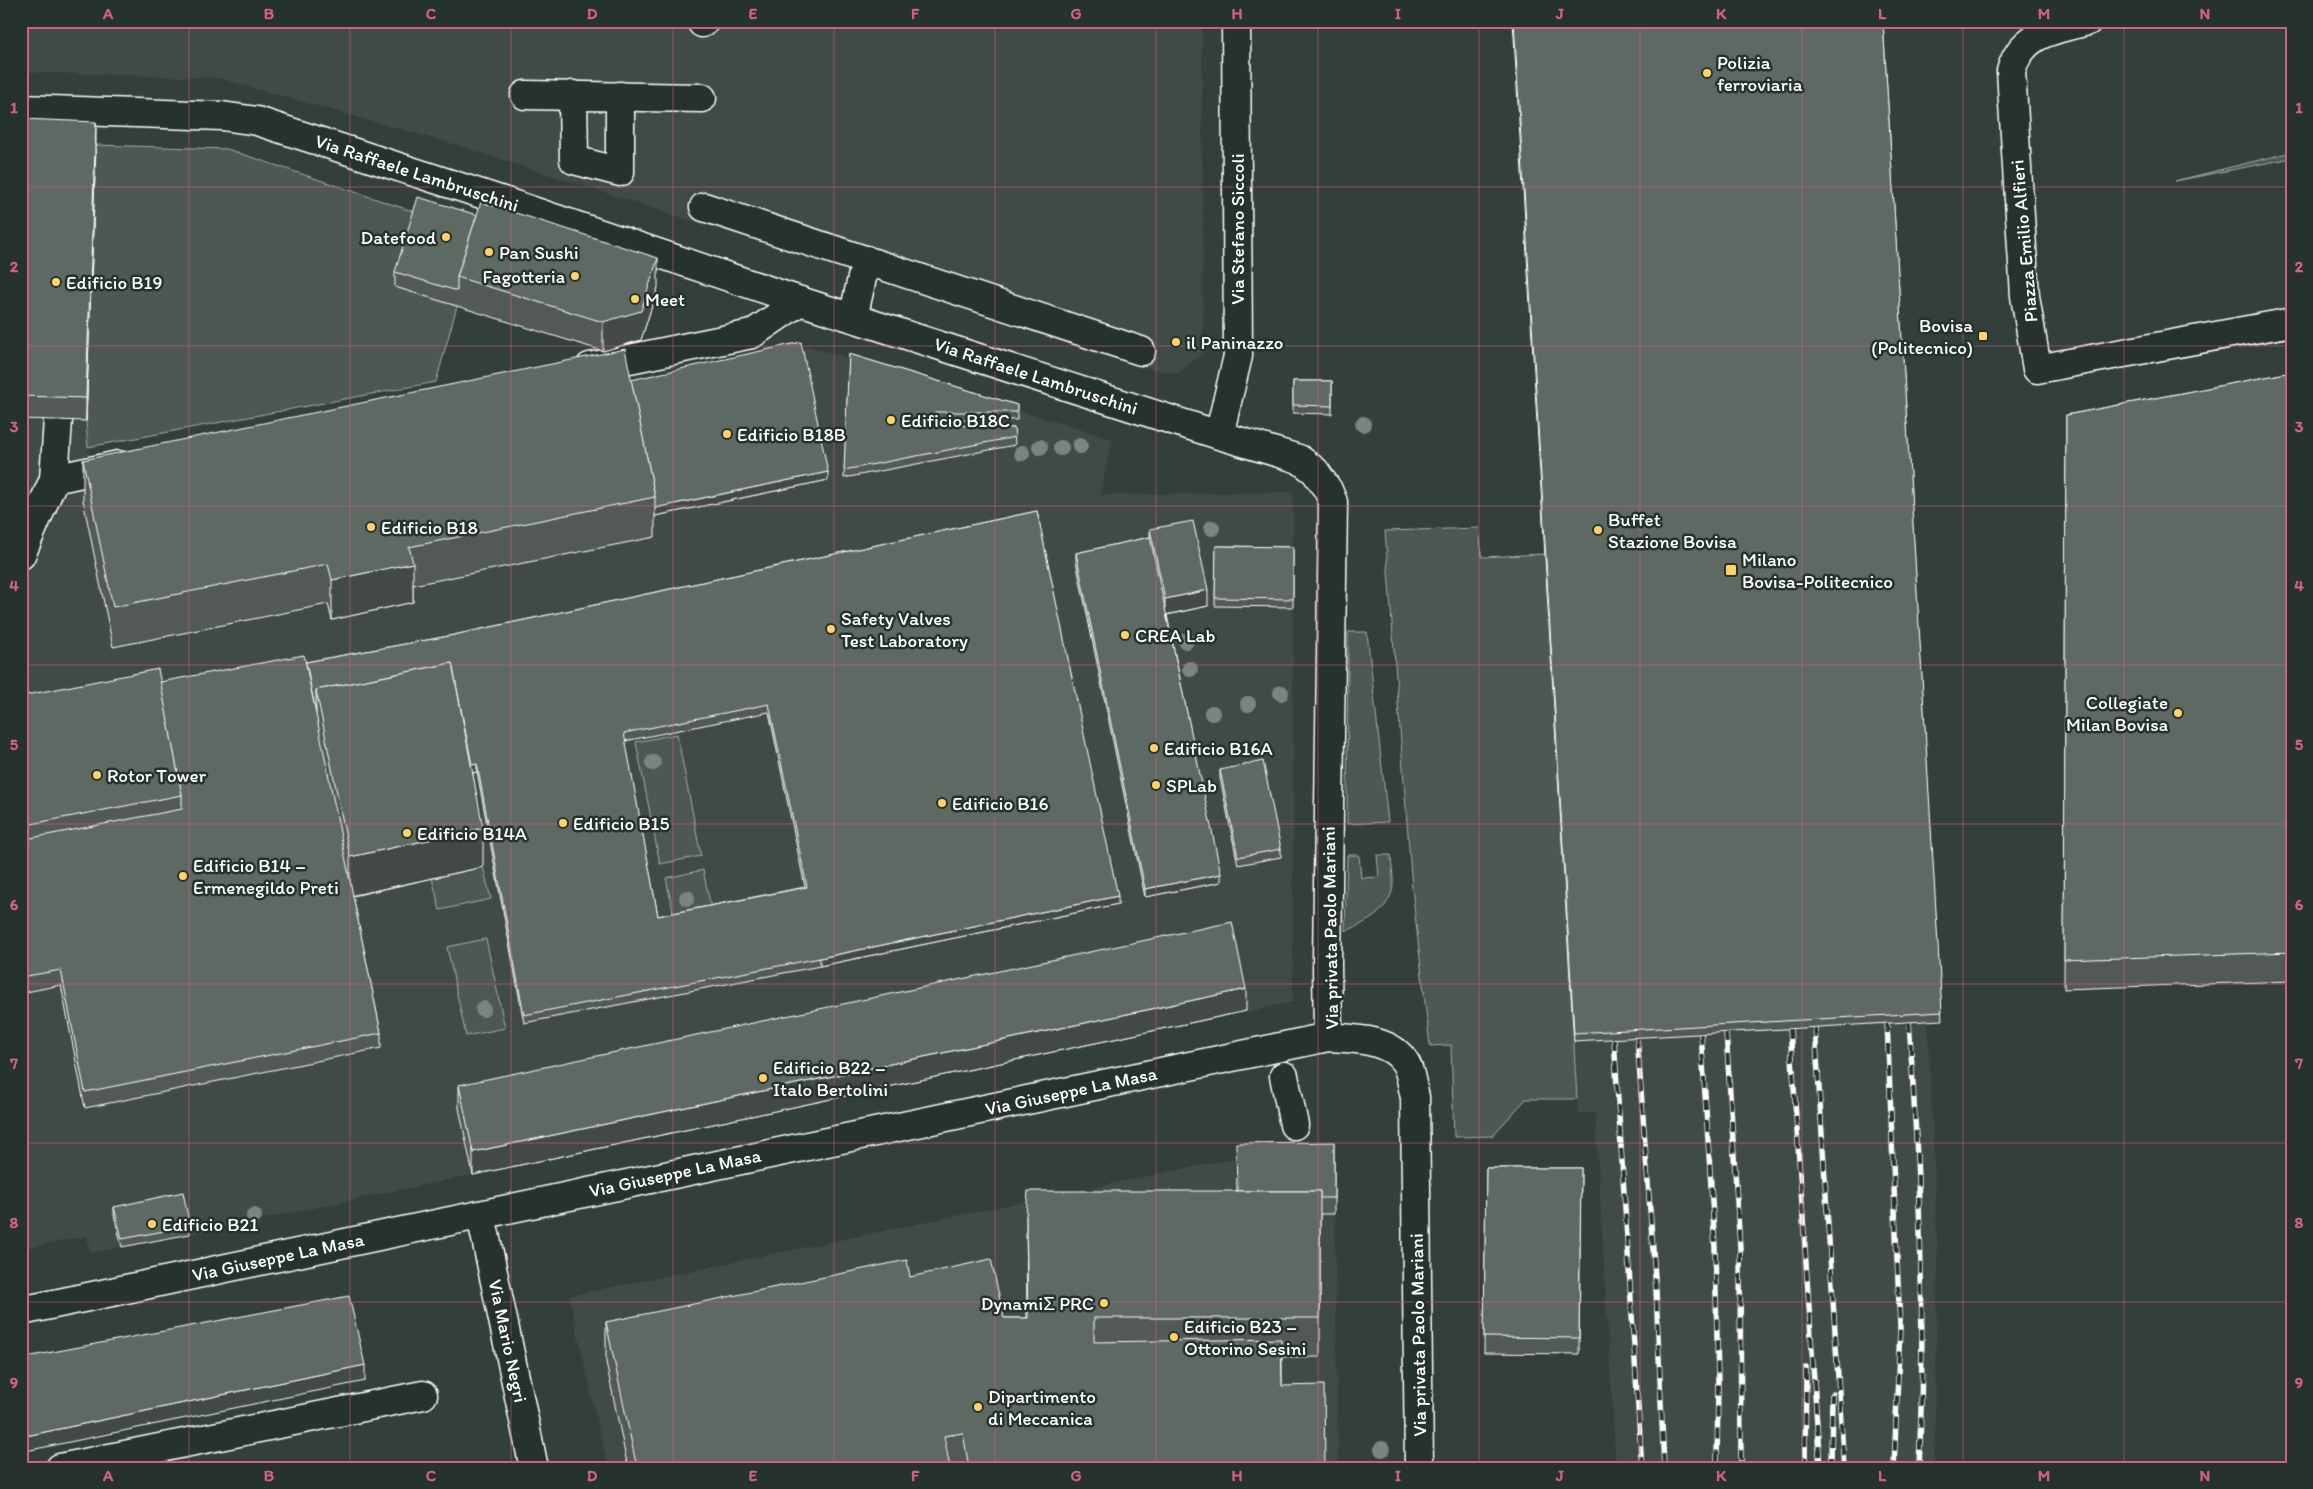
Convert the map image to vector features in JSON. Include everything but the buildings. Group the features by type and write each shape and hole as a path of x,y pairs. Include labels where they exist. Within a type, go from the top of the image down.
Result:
{"street":[{"name":"Via Stefano Siccoli","path":"1218,435 1238,356 1236,21"},
{"name":"Piazza Emilio Alfieri","path":"2088,21 2048,31 2024,45 2015,58 2011,71 2025,296 2037,370 2292,322"},
{"path":"525,94 702,98"},
{"path":"573,95 574,160 620,172 620,96"},
{"name":"Via Raffaele Lambruschini","path":"21,109 222,116 257,121 800,301 1218,435"},
{"path":"704,207 1141,351"},
{"path":"853,318 866,260"},
{"path":"568,372 752,334 800,301"},
{"path":"21,555 54,479 58,420"},
{"name":"Via privata Paolo Mariani","path":"1218,435 1299,459 1315,471 1328,490 1333,502 1327,964 1328,1037 1363,1039 1387,1047 1406,1063 1415,1097 1419,1468"},
{"path":"54,479 142,460"},
{"name":"Via Giuseppe La Masa","path":"21,1311 1328,1037"},
{"path":"1284,1076 1294,1125"},
{"name":"Via Mario Negri","path":"481,1215 534,1468"},
{"path":"60,1468 423,1395"}],"shaded area":[{"path":"21,21 1202,21 1203,353 1178,373 1151,369 457,145 218,78 21,72"},
{"path":"1513,21 1928,1020 1938,1259 1934,1468 1616,1468 1595,1113 1578,1113"},
{"path":"21,142 96,145 86,421 88,447 93,470 421,422 808,346 1112,439 1100,495 1293,492 1293,1002 190,1234 90,1253 87,1236 21,1249"},
{"path":"96,145 227,149 418,213 395,287 457,306 436,382 88,447 86,421"},
{"path":"2292,152 2292,158 2175,181"},
{"path":"1479,528 1482,557 1545,554 1577,1099 1526,1099 1492,1136 1454,1137 1451,1045 1430,1046 1412,888 1385,531"},
{"path":"1348,632 1367,632 1388,822 1347,824"},
{"path":"677,734 701,856 660,864 636,742"},
{"path":"1347,855 1359,855 1361,878 1379,877 1377,855 1391,855 1393,883 1389,899 1374,917 1345,931"},
{"path":"483,867 491,899 440,910 432,878"},
{"path":"703,870 711,908 674,916 666,878"},
{"path":"486,939 505,1028 466,1036 447,947"},
{"name":"Edificio B23 – Ottorino Sesini","path":"1334,1157 1338,1468 608,1468 569,1296 1236,1158"}],"railway":[{"path":"1909,1021 1916,1133 1922,1300 1919,1468"},
{"path":"1887,1022 1900,1328 1894,1468"},
{"path":"1815,1027 1844,1468"},
{"path":"1790,1028 1820,1468"},
{"path":"1726,1032 1740,1248 1741,1468"},
{"path":"1701,1033 1715,1247 1718,1382 1717,1468"},
{"path":"1637,1037 1656,1290 1664,1468"},
{"path":"1614,1039 1642,1468"},
{"path":"1805,1468 1806,1367"},
{"path":"1831,1468 1832,1394"}],"place":[{"name":"Polizia ferroviaria","path":"1707,73"},
{"name":"Datefood","path":"446,237"},
{"name":"Pan Sushi","path":"489,252"},
{"name":"Fagotteria","path":"575,276"},
{"name":"Edificio B19","path":"56,282"},
{"name":"Meet","path":"635,299"},
{"name":"Bovisa (Politecnico)","path":"1983,336"},
{"name":"il Paninazzo","path":"1176,342"},
{"name":"Edificio B18C","path":"891,420"},
{"name":"Edificio B18B","path":"727,434"},
{"name":"Edificio B18","path":"371,527"},
{"name":"Buffet Stazione Bovisa","path":"1598,530"},
{"name":"Milano Bovisa-Politecnico","path":"1731,570"},
{"name":"Safety Valves Test Laboratory","path":"831,629"},
{"name":"CREA Lab","path":"1125,635"},
{"name":"Collegiate Milan Bovisa","path":"2178,713"},
{"name":"Edificio B16A","path":"1154,748"},
{"name":"Rotor Tower","path":"97,775"},
{"name":"SPLab","path":"1156,785"},
{"name":"Edificio B16","path":"942,803"},
{"name":"Edificio B15","path":"563,823"},
{"name":"Edificio B14A","path":"407,833"},
{"name":"Edificio B14 – Ermenegildo Preti","path":"183,876"},
{"name":"Edificio B22 – Italo Bertolini","path":"763,1078"},
{"name":"Edificio B21","path":"152,1224"},
{"name":"DynamiΣ PRC","path":"1104,1303"},
{"name":"Edificio B23 – Ottorino Sesini","path":"1174,1337"},
{"name":"Dipartimento di Meccanica","path":"978,1407"}]}
